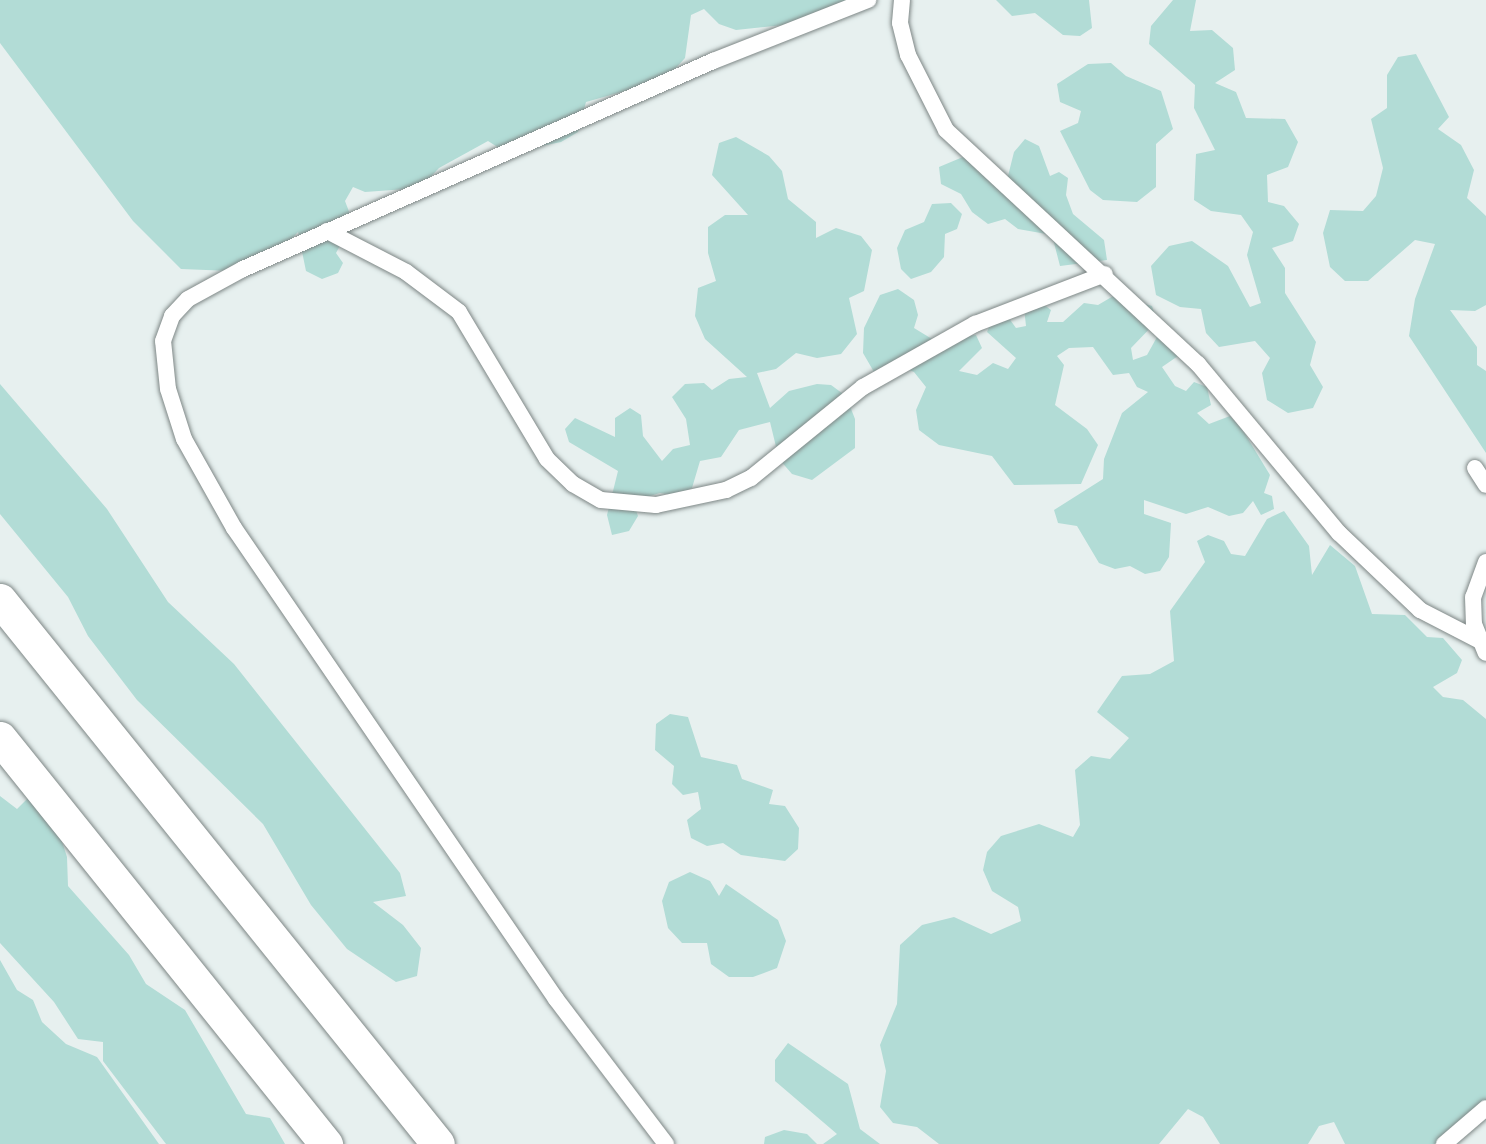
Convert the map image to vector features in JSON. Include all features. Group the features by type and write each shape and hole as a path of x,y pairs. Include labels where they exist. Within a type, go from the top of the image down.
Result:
{"highway":[{"path":"0,600 438,1144"},
{"path":"0,738 326,1144"}],"lane":[{"path":"666,1144 556,999 323,662 234,528 184,439 167,379 163,341 172,316 204,288 327,231 713,61 868,0"},
{"path":"902,0 900,23 908,55 946,130 1106,274 1198,364 1339,533 1420,610 1483,647"},
{"path":"327,231 406,272 459,312 547,459 573,484 601,500 656,506 726,490 751,478 863,387 975,324 1106,274"},
{"path":"1475,468 1486,485"},
{"path":"1483,647 1473,597 1486,562"},
{"path":"1444,1144 1486,1108"}],"shaded area":[{"path":"0,0 872,0 784,25 736,30 719,24 704,9 691,15 685,58 675,69 632,89 586,102 578,132 561,142 507,153 488,141 439,168 420,188 365,192 353,187 345,201 353,222 336,253 343,263 338,273 322,279 306,271 298,232 286,245 231,271 181,269 133,221 0,43"},
{"path":"996,0 1089,0 1092,28 1080,36 1063,35 1035,13 1012,16"},
{"path":"1173,0 1196,0 1190,31 1212,30 1233,48 1235,70 1215,83 1236,92 1246,118 1285,119 1298,142 1288,167 1267,175 1268,202 1284,206 1299,224 1293,241 1272,248 1285,268 1285,293 1316,342 1310,365 1323,387 1313,408 1288,413 1267,400 1262,373 1270,358 1255,341 1219,347 1206,333 1201,309 1180,307 1156,295 1151,266 1169,246 1192,241 1228,266 1250,307 1261,303 1247,255 1253,232 1241,215 1211,211 1194,200 1196,154 1215,150 1194,108 1195,85 1149,44 1151,26"},
{"path":"1416,54 1449,117 1438,129 1461,145 1474,170 1467,198 1486,216 1486,305 1475,311 1450,310 1477,347 1477,365 1486,371 1486,453 1409,336 1415,299 1435,244 1415,240 1368,281 1345,281 1330,267 1323,233 1330,210 1363,211 1376,196 1383,168 1371,119 1387,108 1387,75 1398,57"},
{"path":"1111,63 1126,76 1161,91 1173,129 1156,144 1156,187 1137,202 1103,200 1090,190 1060,131 1078,123 1081,111 1060,102 1057,84 1088,64"},
{"path":"736,137 769,156 782,171 788,199 816,222 816,238 836,228 861,236 872,250 864,291 849,298 857,334 841,354 817,358 796,353 776,369 757,373 770,408 789,391 817,384 831,385 846,396 855,419 855,448 812,480 792,474 779,459 770,422 739,430 721,457 700,461 692,488 678,496 660,493 633,501 638,516 629,531 612,535 607,515 618,471 569,442 565,429 575,418 615,437 615,418 630,408 641,415 643,436 662,461 673,449 690,445 686,419 672,397 685,384 704,383 712,390 729,379 747,377 705,339 695,316 698,288 716,281 708,253 708,227 725,215 748,215 712,175 719,143"},
{"path":"1025,139 1039,146 1050,176 1059,172 1068,178 1066,195 1073,214 1104,240 1107,260 1060,266 1052,235 1018,229 1005,219 988,224 972,212 961,194 941,184 939,167 970,154 991,174 1008,176 1014,152"},
{"path":"951,203 962,214 957,229 945,234 944,257 931,272 911,279 901,269 897,248 905,230 924,222 932,204"},
{"path":"898,289 914,300 918,315 914,328 932,339 976,335 982,348 959,371 977,375 993,363 1008,369 1016,358 987,332 992,320 1008,317 1016,328 1026,326 1024,308 1039,301 1051,310 1047,322 1063,322 1084,303 1098,305 1115,295 1152,306 1157,321 1131,348 1133,360 1147,355 1157,337 1175,335 1178,356 1162,367 1175,386 1186,391 1194,382 1207,387 1211,405 1197,413 1209,424 1230,416 1242,429 1270,475 1264,493 1272,496 1274,509 1261,515 1253,501 1243,513 1229,516 1208,507 1186,514 1144,500 1144,514 1171,523 1169,557 1160,571 1145,574 1130,566 1115,569 1099,563 1077,526 1058,523 1054,510 1103,479 1104,459 1122,413 1148,392 1137,387 1129,373 1113,375 1093,347 1069,348 1057,356 1064,365 1055,405 1087,429 1098,445 1081,484 1014,485 992,456 939,445 919,430 916,410 926,387 914,372 899,366 874,372 863,353 864,328 880,295"},
{"path":"0,384 107,509 168,602 234,664 400,873 406,896 373,902 403,925 421,948 417,976 396,982 347,949 311,905 263,824 137,700 88,636 68,597 0,514"},
{"path":"1284,511 1309,546 1312,575 1330,545 1355,566 1372,614 1405,615 1427,637 1443,638 1462,660 1457,673 1433,687 1443,697 1463,700 1486,719 1486,1118 1438,1144 1345,1144 1334,1122 1319,1126 1308,1144 1220,1144 1203,1117 1188,1109 1159,1144 939,1144 917,1127 893,1123 880,1107 886,1071 880,1045 897,1004 900,945 922,925 954,917 991,934 1021,921 1018,907 992,891 983,870 987,852 1001,836 1039,824 1073,837 1080,825 1075,770 1091,756 1110,759 1129,738 1097,712 1122,676 1150,674 1174,661 1170,611 1205,562 1197,541 1208,535 1224,541 1231,554 1245,556 1267,519"},
{"path":"670,714 688,717 701,757 737,765 742,779 773,790 769,804 785,806 799,828 798,849 785,861 741,855 723,843 707,846 691,838 687,820 701,809 698,792 683,795 672,784 674,766 655,750 656,724"},
{"path":"31,795 58,829 67,857 68,886 129,955 146,984 185,1010 246,1114 270,1118 285,1144 166,1144 103,1061 103,1042 78,1039 54,1002 0,943 0,796 17,809"},
{"path":"690,872 710,881 719,896 726,884 778,920 786,941 777,968 753,977 729,977 711,964 707,943 682,943 668,928 662,901 669,882"},
{"path":"0,960 17,990 33,1000 42,1022 66,1044 97,1057 159,1144 0,1144"},
{"path":"788,1043 848,1084 860,1129 880,1144 823,1144 837,1134 775,1081 775,1060"},
{"path":"784,1130 807,1134 817,1144 764,1144 765,1137"}]}
